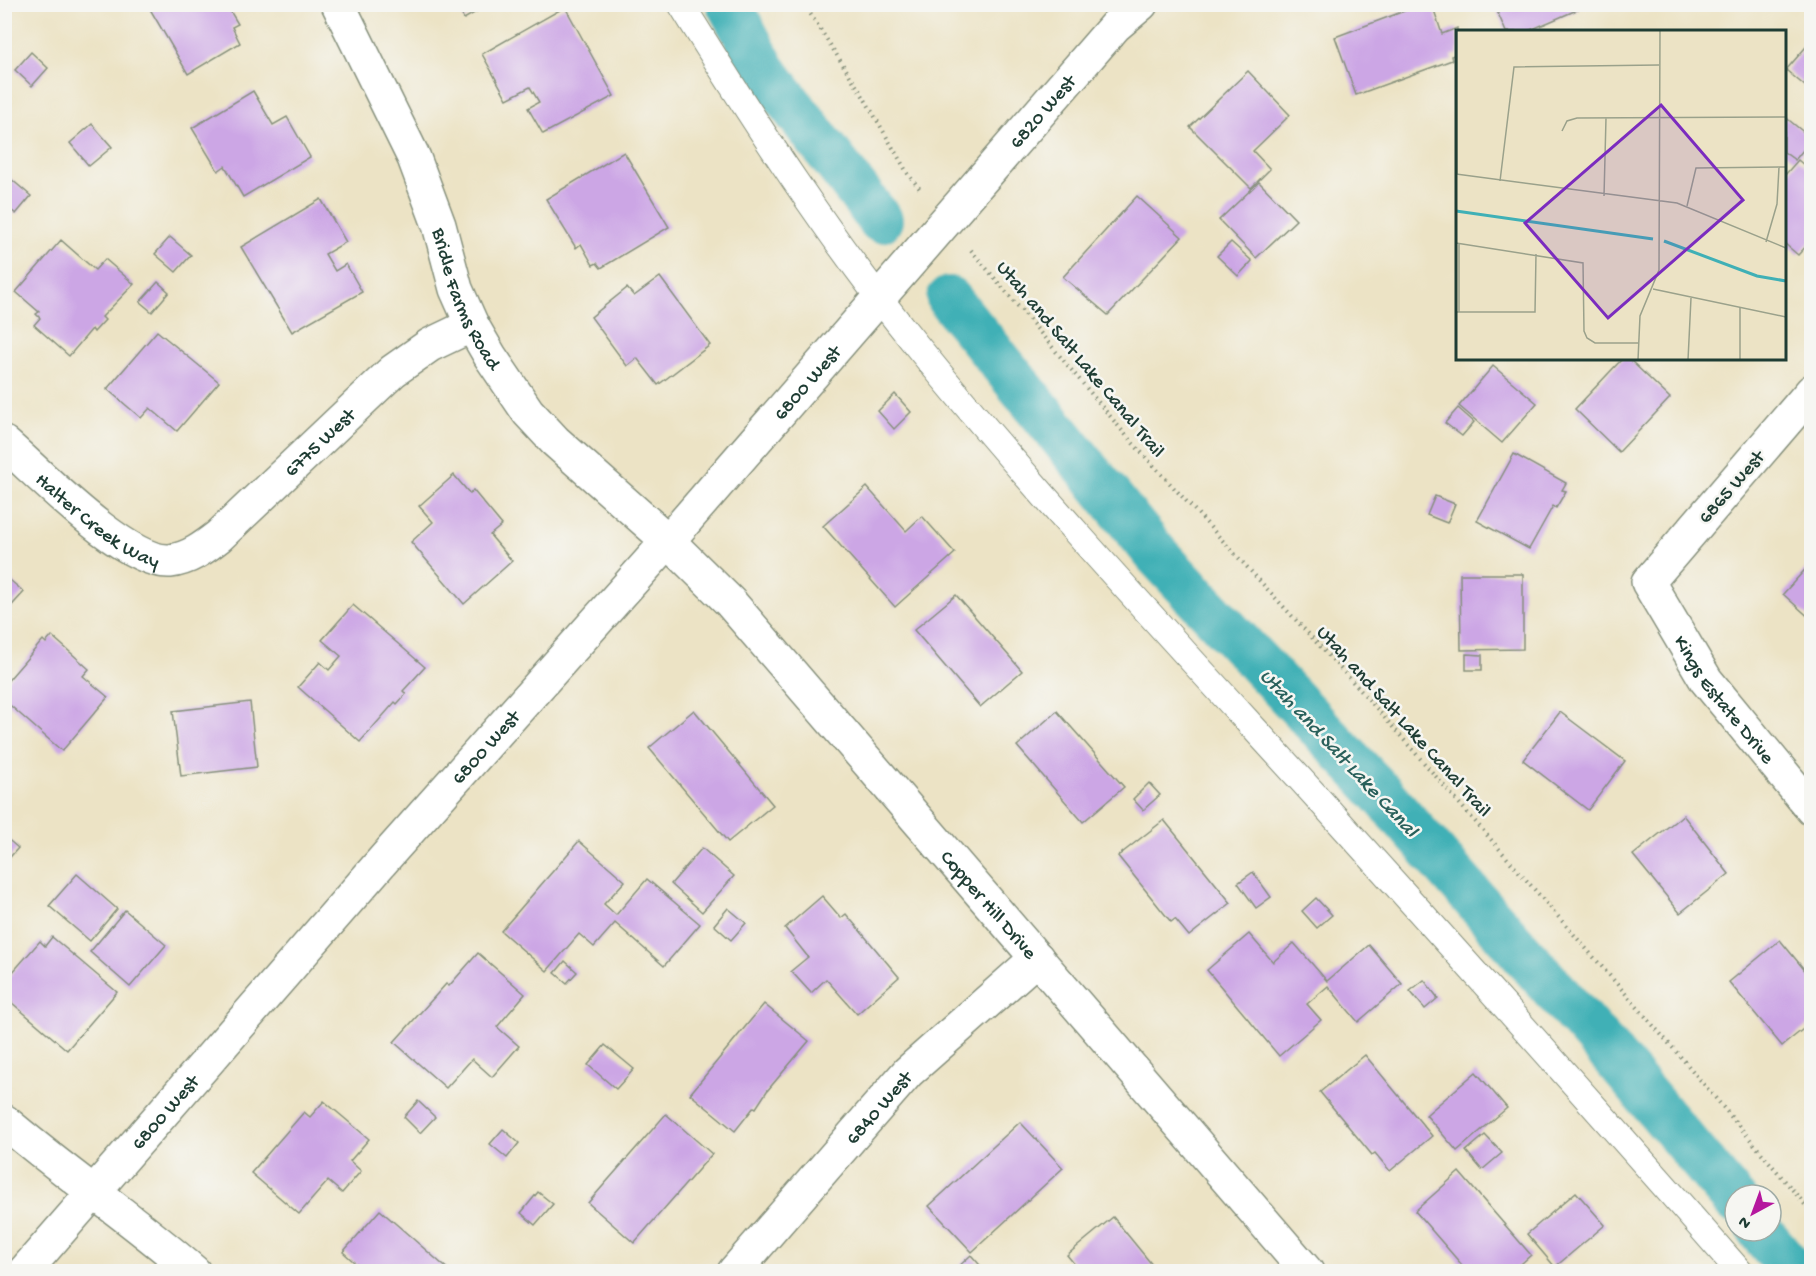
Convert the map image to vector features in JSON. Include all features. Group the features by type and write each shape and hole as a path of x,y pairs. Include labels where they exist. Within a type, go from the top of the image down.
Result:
{"street":[{"name":"Bridle Farms Road","path":"338,4 414,158 435,214 456,289 472,325 528,412 579,465 668,542"},
{"name":"6820 West","path":"946,220 1115,26 1141,4"},
{"name":"6800 West","path":"24,1272 391,851 668,542 946,220"},
{"name":"6775 West","path":"171,561 187,556 219,536 411,357 472,325"},
{"name":"6865 West","path":"1648,582 1812,391"},
{"name":"Halter Creek Way","path":"4,443 117,541 153,559 171,561"},
{"name":"Copper Hill Drive","path":"668,542 730,602 1307,1272"},
{"name":"Kings Estate Drive","path":"1648,582 1706,680 1812,809"},
{"name":"6840 West","path":"734,1272 908,1072 1037,957"},
{"path":"4,1121 52,1162 142,1226 194,1272"}],"lane":[{"path":"681,4 745,107 917,346 1092,551 1466,961 1740,1272"}],"path":[{"path":"804,4 863,96 908,174 921,189"},
{"name":"Utah and Salt Lake Canal Trail","path":"972,251 1130,440 1371,702 1686,1063 1812,1213"}],"building":[{"path":"147,4 226,4 238,24 232,27 240,43 188,74"},
{"path":"456,4 490,4 464,19"},
{"path":"1423,4 1432,4 1442,34 1457,28 1456,55 1451,56 1452,60 1356,95 1335,37"},
{"path":"1494,4 1577,4 1579,9 1531,30 1505,30"},
{"path":"565,7 614,96 543,134 528,108 539,102 530,87 507,99 482,54"},
{"path":"1812,40 1812,92 1786,70"},
{"path":"31,52 48,68 32,86 15,70"},
{"path":"1248,71 1290,115 1253,151 1270,169 1251,188 1190,127"},
{"path":"253,91 273,125 287,117 310,157 243,197 225,166 218,171 192,128"},
{"path":"1786,118 1812,139 1795,160 1786,153"},
{"path":"92,124 112,147 89,166 70,143"},
{"path":"624,152 669,227 601,268 597,263 593,265 581,244 576,248 546,199"},
{"path":"1798,160 1812,172 1812,240 1798,255 1786,245 1786,174"},
{"path":"4,173 31,196 16,214 12,211 4,220"},
{"path":"1259,182 1296,220 1256,258 1219,220"},
{"path":"1137,196 1182,237 1108,315 1063,277"},
{"path":"321,199 346,242 325,254 335,271 346,264 362,292 292,332 241,247"},
{"path":"170,237 191,255 176,272 155,254"},
{"path":"61,240 95,270 105,259 134,284 102,317 105,320 94,332 92,329 69,356 34,325 40,318 36,314 39,312 16,292"},
{"path":"1231,242 1252,261 1238,276 1217,256"},
{"path":"660,277 710,345 658,385 637,358 627,366 591,317 627,288 634,296"},
{"path":"158,282 169,292 152,312 140,302"},
{"path":"157,331 219,382 177,431 150,408 141,418 107,389"},
{"path":"1621,360 1630,360 1670,398 1619,452 1575,409"},
{"path":"1493,366 1537,403 1502,443 1459,406"},
{"path":"895,394 911,412 894,429 878,411"},
{"path":"1458,408 1474,422 1462,436 1445,423"},
{"path":"1514,454 1566,483 1562,490 1566,491 1556,508 1553,506 1529,549 1477,521"},
{"path":"454,475 470,494 473,490 502,525 490,535 512,561 464,604 411,542 433,522 419,506"},
{"path":"867,487 906,531 922,516 955,553 895,607 823,526"},
{"path":"1435,496 1455,504 1447,523 1427,515"},
{"path":"1812,562 1812,620 1783,594"},
{"path":"1460,574 1523,574 1523,649 1461,650"},
{"path":"4,575 24,592 4,614"},
{"path":"956,595 1022,671 980,707 914,630"},
{"path":"353,605 425,667 403,691 406,694 397,704 395,702 360,742 298,687 320,662 329,670 341,656 322,640"},
{"path":"52,636 89,669 83,676 108,697 62,751 4,700 4,685 43,640 46,643"},
{"path":"1466,654 1482,655 1482,670 1466,670"},
{"path":"250,702 257,767 181,776 173,711"},
{"path":"694,710 773,805 728,842 649,748"},
{"path":"1057,711 1124,787 1083,822 1017,746"},
{"path":"1560,712 1625,761 1588,810 1523,760"},
{"path":"1149,783 1160,795 1143,810 1133,799"},
{"path":"1683,815 1729,874 1680,913 1633,855"},
{"path":"1164,820 1231,903 1189,936 1175,919 1171,922 1118,856"},
{"path":"4,836 18,848 4,864"},
{"path":"579,841 625,881 604,904 616,915 647,879 700,924 664,966 615,923 594,947 579,934 547,971 501,931"},
{"path":"702,848 734,876 702,912 671,884"},
{"path":"1253,872 1271,897 1256,908 1238,883"},
{"path":"77,874 117,909 90,941 49,906"},
{"path":"822,896 841,918 846,914 899,977 857,1014 826,979 811,993 791,971 808,957 785,928"},
{"path":"1316,898 1332,915 1317,928 1302,911"},
{"path":"728,908 746,923 731,940 714,925"},
{"path":"125,910 166,945 130,987 90,952"},
{"path":"1249,934 1273,962 1294,943 1327,981 1369,945 1402,984 1358,1022 1328,986 1307,1004 1321,1020 1279,1056 1207,970"},
{"path":"52,937 117,992 67,1050 4,996 4,982 40,941 45,946"},
{"path":"1780,940 1812,979 1812,1022 1782,1046 1729,982"},
{"path":"478,953 525,994 497,1027 519,1046 492,1077 472,1059 446,1088 394,1042 446,984 449,986"},
{"path":"565,961 577,972 567,983 555,973"},
{"path":"1424,980 1438,998 1425,1009 1410,991"},
{"path":"764,1004 809,1041 735,1131 690,1094"},
{"path":"605,1045 634,1069 616,1089 588,1065"},
{"path":"1365,1055 1432,1136 1390,1171 1375,1153 1372,1155 1320,1092"},
{"path":"1476,1072 1507,1108 1457,1151 1426,1115"},
{"path":"324,1101 369,1139 350,1161 361,1171 342,1193 328,1181 299,1214 251,1173 304,1112 310,1117"},
{"path":"418,1101 435,1117 420,1133 404,1117"},
{"path":"666,1114 712,1154 634,1243 588,1203"},
{"path":"1020,1122 1063,1168 972,1252 929,1206"},
{"path":"503,1129 519,1143 507,1158 490,1144"},
{"path":"1485,1135 1502,1153 1482,1170 1466,1151"},
{"path":"1459,1172 1531,1255 1512,1272 1468,1272 1415,1211"},
{"path":"538,1192 553,1204 535,1225 521,1213"},
{"path":"1576,1192 1605,1225 1555,1267 1527,1234"},
{"path":"380,1210 451,1272 365,1272 343,1252"},
{"path":"1113,1217 1158,1272 1081,1272 1067,1255"},
{"path":"971,1255 986,1272 958,1272 956,1269"}],"waterway":[{"name":"Utah and Salt Lake Canal","path":"729,4 764,70 880,220"},
{"name":"Utah and Salt Lake Canal","path":"949,299 1157,555 1380,792 1616,1060 1723,1187"},
{"name":"Utah and Salt Lake Canal","path":"1770,1243 1794,1272"}]}
